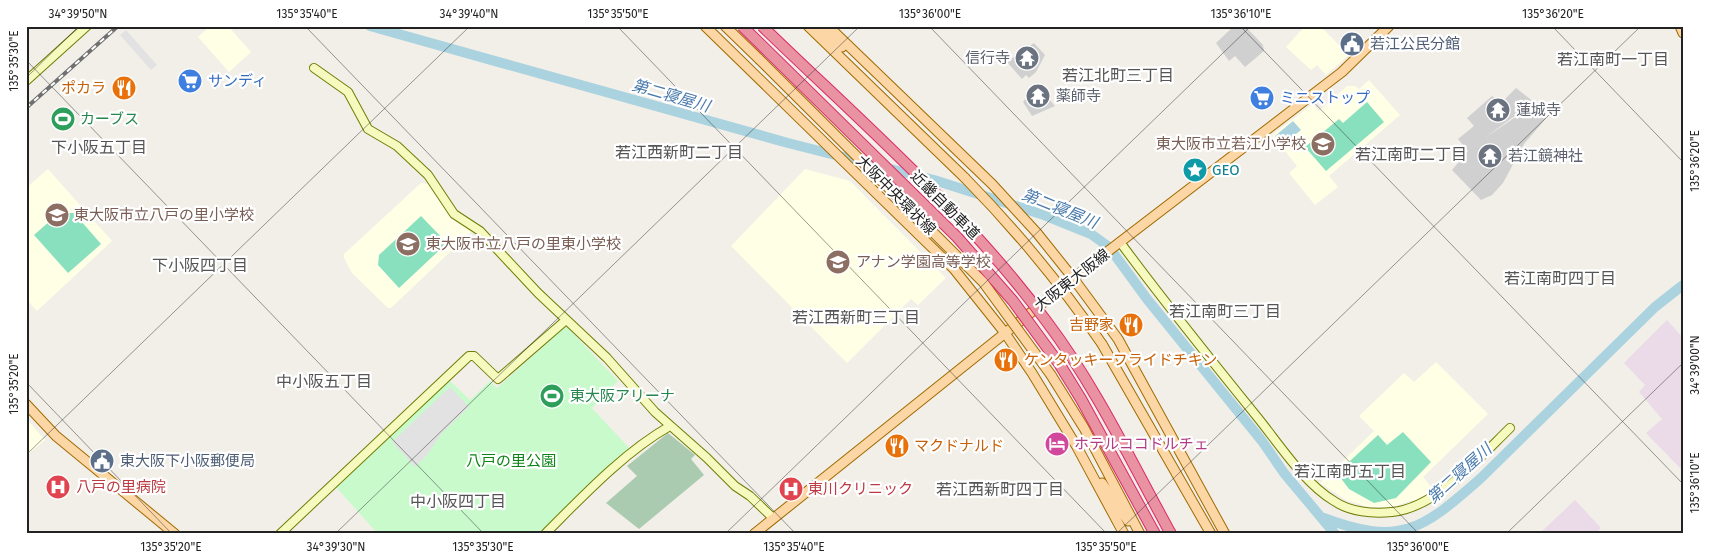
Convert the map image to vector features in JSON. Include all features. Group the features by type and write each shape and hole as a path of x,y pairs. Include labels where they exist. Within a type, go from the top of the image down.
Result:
{"highway":[{"name":"近畿自動車道","path":"742,26 951,231 1013,301 1068,378 1155,534"},
{"name":"近畿自動車道","path":"762,26 941,200 1023,290 1076,365 1171,534"}],"main road":[{"path":"705,26 954,269 1005,333 1077,447 1139,534"},
{"name":"大阪中央環状線","path":"725,26 983,282 1052,375 1084,428 1139,534"},
{"path":"808,26 965,178 1009,223 1051,273 1102,344 1211,534"},
{"path":"815,26 885,81"},
{"path":"828,26 992,184 1037,233 1073,278 1118,339 1225,534"},
{"name":"大阪東大阪線","path":"754,534 1073,278 1342,72 1390,26"},
{"path":"1680,26 1683,33"},
{"path":"26,404 56,436 175,534"},
{"path":"1077,447 1124,534"}],"street":[{"path":"26,81 87,26"},
{"path":"314,68 348,92 368,128 397,146 428,175 454,214 480,231 566,320 607,358 626,382 670,426 773,518"},
{"path":"1119,243 1292,462 1324,494 1344,506 1368,512 1393,512 1416,506 1459,476 1510,428"},
{"path":"280,534 468,356 474,356 498,379 566,320"},
{"path":"545,534 612,471 656,434 670,426"}],"shaded area":[{"path":"210,26 228,26 251,52 229,72 198,37"},
{"path":"1234,26 1245,26 1263,45 1264,51 1245,67 1235,56 1229,61 1216,43"},
{"path":"1305,26 1320,26 1349,55 1326,75 1317,65 1311,70 1286,47"},
{"path":"126,30 157,65 151,70 120,35"},
{"name":"信行寺","path":"1034,43 1045,55 1036,72 1029,78 1026,75 1022,79 1007,62"},
{"name":"東大阪市立若江小学校","path":"1369,80 1400,115 1329,176 1338,187 1315,205 1289,173 1297,166 1272,135 1313,104 1319,111 1347,86 1355,86 1359,89"},
{"name":"薬師寺","path":"1037,85 1055,106 1032,116 1023,102"},
{"name":"若江鏡神社","path":"1516,88 1534,102 1483,139 1535,104 1548,116 1524,144 1503,183 1492,195 1481,200 1452,170 1468,151 1458,139 1474,126 1467,118 1492,96 1501,103"},
{"name":"東大阪市立八戸の里小学校","path":"48,169 112,241 37,311 26,299 26,188"},
{"name":"アナン学園高等学校","path":"805,169 850,181 946,278 918,305 911,299 847,363 731,246"},
{"name":"東大阪市立八戸の里東小学校","path":"421,183 428,184 448,213 472,231 391,308 388,308 352,273 344,258 344,254"},
{"path":"1667,320 1683,338 1683,471 1646,433 1662,419 1639,392 1645,385 1624,363"},
{"path":"1436,362 1488,414 1423,477 1435,491 1414,502 1413,500 1393,507 1368,507 1346,500 1320,483 1374,431 1359,416 1404,373 1414,382"},
{"path":"450,387 469,407 441,434 427,455 415,467 392,442"},
{"path":"26,418 45,440 26,456"},
{"path":"668,433 695,455 691,459 704,475 639,529 606,503 637,476 627,466"},
{"path":"1575,500 1601,528 1595,534 1539,534"}],"green space":[{"path":"1367,102 1384,122 1326,171 1305,147 1339,119 1343,123"},
{"path":"59,213 74,213 101,244 68,273 34,235"},
{"path":"421,216 447,243 399,288 378,265 379,255"},
{"name":"八戸の里公園","path":"566,326 618,381 592,408 631,450 541,534 378,534 335,486 449,380 470,400 490,381 497,388"},
{"path":"1403,432 1431,462 1396,498 1374,503 1349,489 1337,473 1378,435 1387,445"}],"water":[{"path":"1293,121 1301,130 1282,145 1275,136"}],"waterway":[{"name":"第二寝屋川","path":"370,26 788,143 934,180 1044,215 1091,234 1109,247 1147,299 1262,441 1284,473 1335,534"},
{"name":"第二寝屋川","path":"1321,517 1371,531 1391,532 1408,529 1425,522 1442,511 1481,478 1655,307 1683,285"}],"railway":[{"path":"26,108 118,26"}],"place":[{"name":"若江公民分館","path":"1352,44"},
{"name":"信行寺","path":"1027,58"},
{"name":"サンディ","path":"190,81"},
{"name":"ポカラ","path":"124,88"},
{"name":"薬師寺","path":"1038,96"},
{"name":"ミニストップ","path":"1262,98"},
{"name":"蓮城寺","path":"1498,110"},
{"name":"カーブス","path":"63,119"},
{"name":"東大阪市立若江小学校","path":"1323,144"},
{"name":"若江鏡神社","path":"1490,156"},
{"name":"GEO","path":"1195,170"},
{"name":"東大阪市立八戸の里小学校","path":"57,215"},
{"name":"東大阪市立八戸の里東小学校","path":"408,244"},
{"name":"アナン学園高等学校","path":"838,262"},
{"name":"吉野家","path":"1131,325"},
{"name":"ケンタッキーフライドチキン","path":"1006,360"},
{"name":"東大阪アリーナ","path":"552,396"},
{"name":"ホテルココドルチェ","path":"1057,444"},
{"name":"マクドナルド","path":"897,446"},
{"name":"東大阪下小阪郵便局","path":"102,461"},
{"name":"八戸の里病院","path":"58,487"},
{"name":"東川クリニック","path":"791,489"}],"district":[{"name":"若江南町一丁目","path":"1613,59"},
{"name":"若江北町三丁目","path":"1118,75"},
{"name":"下小阪五丁目","path":"99,147"},
{"name":"若江西新町二丁目","path":"679,152"},
{"name":"若江南町二丁目","path":"1411,154"},
{"name":"下小阪四丁目","path":"200,265"},
{"name":"若江南町四丁目","path":"1560,278"},
{"name":"若江南町三丁目","path":"1225,311"},
{"name":"若江西新町三丁目","path":"856,317"},
{"name":"中小阪五丁目","path":"324,381"},
{"name":"若江南町五丁目","path":"1350,471"},
{"name":"若江西新町四丁目","path":"1000,489"},
{"name":"中小阪四丁目","path":"458,501"}]}
